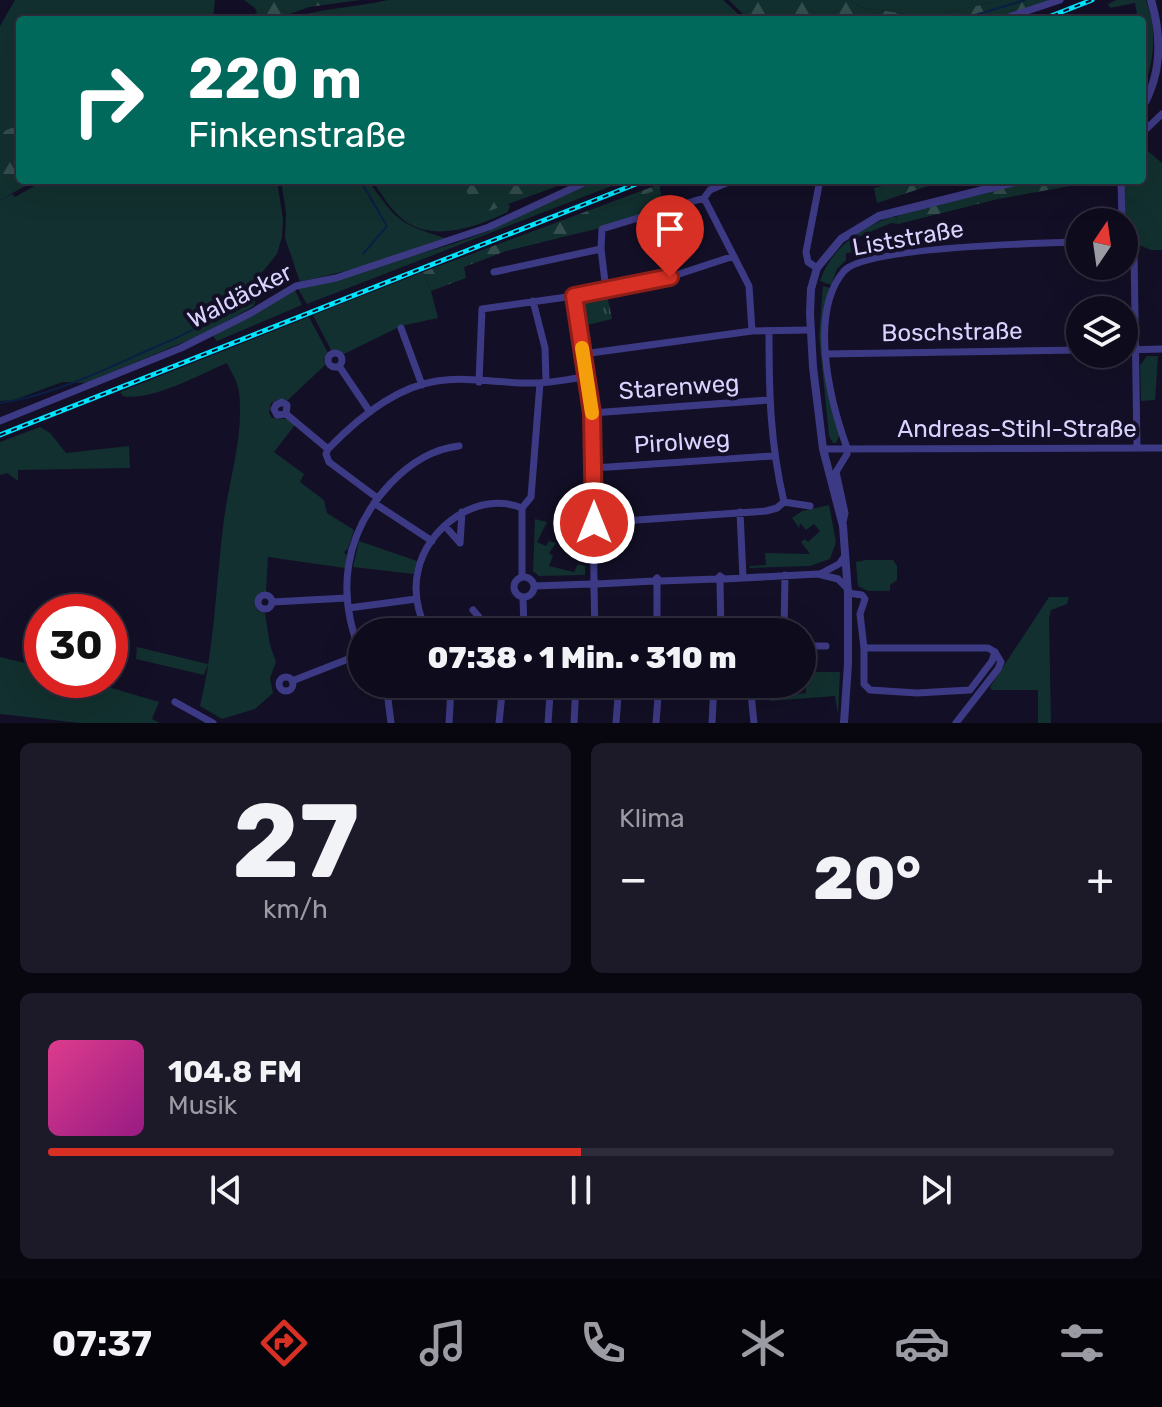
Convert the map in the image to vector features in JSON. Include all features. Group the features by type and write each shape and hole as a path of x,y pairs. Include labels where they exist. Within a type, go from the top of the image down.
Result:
{"street":[{"path":"1012,16 1060,0"},
{"path":"1146,100 1159,57 1159,27 1151,0"},
{"path":"1146,128 1162,114"},
{"path":"1146,118 1152,121"},
{"name":"Waldäcker","path":"0,421 181,348 251,313 296,286 336,278 489,227 581,184"},
{"path":"606,290 602,229 704,198 710,190 724,184"},
{"path":"817,268 808,262 806,252 819,184"},
{"path":"844,723 848,664 846,556 843,526 824,453 813,367 811,289 817,268 841,239 879,216 1004,184"},
{"path":"1121,184 1122,208"},
{"path":"704,198 749,286 752,331"},
{"name":"Liststraße","path":"845,454 832,402 825,354 829,305 843,272 851,265 900,255 997,244 1066,242"},
{"path":"494,272 601,249"},
{"path":"479,382 482,309 574,296 670,277 734,256"},
{"path":"574,296 592,413 595,618"},
{"path":"522,576 522,508 531,497 545,348 533,301"},
{"path":"401,328 422,385"},
{"path":"583,354 752,331 811,330"},
{"path":"769,332 773,456 784,502"},
{"path":"1138,349 1162,349"},
{"name":"Boschstraße","path":"825,354 1066,350"},
{"path":"339,366 370,412"},
{"path":"1135,368 1137,448"},
{"path":"432,541 329,462 328,449 370,412 397,395 422,385 450,380 543,383 585,377"},
{"name":"Starenweg","path":"592,413 769,400"},
{"path":"286,414 328,449"},
{"path":"352,618 346,580 361,522 375,500 399,474 444,448 459,446"},
{"name":"Andreas-Stihl-Straße","path":"824,453 1162,448"},
{"path":"843,526 845,513 836,472 845,454"},
{"name":"Pirolweg","path":"594,468 773,456"},
{"path":"784,502 810,506"},
{"path":"594,523 766,511 784,502"},
{"path":"422,618 416,599 419,565 432,541 445,526 462,512 495,504 522,508"},
{"path":"445,526 460,543 462,512"},
{"path":"740,512 743,578"},
{"path":"818,574 839,564 846,556"},
{"path":"831,569 847,573"},
{"path":"838,579 847,573"},
{"path":"534,586 818,574 838,579 848,591 865,599 860,614 866,688 917,693 970,690 992,661 995,652"},
{"path":"784,618 785,575"},
{"path":"522,576 532,580 534,586 530,594 523,597"},
{"path":"522,576 514,585 516,593 523,597"},
{"path":"720,580 721,618"},
{"path":"657,582 657,618"},
{"path":"523,597 524,618"},
{"path":"272,602 347,598"},
{"path":"349,608 416,599"},
{"path":"473,610 478,618"},
{"path":"816,646 826,646"},
{"path":"864,648 988,648 995,652 1001,662 998,669 956,723"},
{"path":"292,681 348,660"},
{"path":"387,698 391,723"},
{"path":"449,723 450,698"},
{"path":"499,723 502,698"},
{"path":"548,723 550,698"},
{"path":"574,723 575,698"},
{"path":"616,723 618,698"},
{"path":"656,723 658,698"},
{"path":"712,723 713,698"},
{"path":"751,698 754,723"},
{"path":"175,702 213,723"}],"green space":[{"path":"15,0 215,0 213,16 16,16 16,126 0,133 0,26"},
{"path":"244,0 360,0 309,7 284,16 251,16 257,13"},
{"path":"388,0 723,0 741,16 300,16"},
{"path":"729,0 851,0 859,7 919,16 745,16"},
{"path":"851,0 1003,0 931,16 859,7"},
{"path":"1003,0 1055,0 1007,16 931,16"},
{"path":"1116,0 1146,0 1153,47 1146,80 1146,16 1137,16 1135,3 1110,8 1108,4"},
{"path":"16,126 16,184 29,184 0,200 0,133"},
{"path":"1146,149 1162,163 1162,250 1139,245 1138,208 1122,208 1121,184 1146,184"},
{"path":"38,184 278,184 283,219 282,237 277,254 260,275 254,306 201,335 86,383 62,382 14,400 0,401 0,200 12,194 15,197"},
{"path":"282,184 371,184 400,219 445,238 358,268 300,282 285,238 286,213"},
{"path":"375,184 461,184 476,199 510,205 508,212 482,223 438,231 411,225 388,203"},
{"path":"461,184 559,184 489,211 471,198"},
{"path":"588,184 617,184 307,304 298,289 453,244 489,231"},
{"path":"660,184 660,189 600,210 600,228 506,251 464,267 466,278 431,291 423,272"},
{"path":"934,184 877,203 874,188"},
{"path":"1019,184 1081,184 998,199 898,224 896,217 911,210"},
{"path":"660,189 664,208 600,228 600,210"},
{"path":"896,217 898,224 891,223 858,237 858,246 854,246 854,252 846,253 846,260 837,269 831,285 820,281 839,249 868,227"},
{"path":"423,272 438,318 401,326 344,354 331,350 313,315"},
{"path":"823,286 830,288 822,333 840,434 836,443 829,436 819,336"},
{"path":"295,290 302,305 217,341 213,336 264,309"},
{"path":"607,295 612,319 583,326 581,301"},
{"path":"309,317 328,353 324,359 325,365 287,401 280,399 271,403 269,413 272,418 287,419 295,425 274,452 304,474 300,482 324,500 327,513 354,530 348,549 344,552 347,556 345,568 268,557 266,592 259,593 254,603 258,611 265,613 276,662 270,678 273,693 255,709 222,719 200,706 212,636 224,519 238,440 240,408 237,385 227,363 147,395 123,396 120,392"},
{"path":"1147,356 1158,356 1155,400 1141,401 1140,365"},
{"path":"40,427 50,433 66,453 129,446 130,468 18,470 18,481 7,473 0,475 0,442"},
{"path":"829,505 836,542 830,559 810,566 750,568 766,565 765,553 810,554 801,542 805,539 808,542 820,531 814,524 806,530 800,523 799,528 792,518 802,511"},
{"path":"535,519 547,522 537,542 546,546 549,541 556,543 549,553 553,556 549,566 574,572 578,564 585,566 585,575 539,576 533,571"},
{"path":"359,541 417,561 414,574 353,567"},
{"path":"893,560 897,566 897,580 890,585 890,591 868,591 858,586 856,562"},
{"path":"1049,597 1069,597 1067,604 1051,610 1049,618 1051,723 1038,723 1038,690 992,690 990,687"},
{"path":"137,647 208,664 204,675 136,659"},
{"path":"0,657 24,663 24,698 128,698 128,693 159,702 152,719 160,723 80,723 0,714"},
{"path":"816,672 840,672 838,715 835,696 816,697"},
{"path":"770,698 809,698 770,701"}],"waterway":[{"path":"972,16 1025,0"},
{"path":"362,184 387,226 363,254"},
{"path":"0,403 37,395 91,376 185,334 214,317 230,313 246,301"}],"railway":[{"path":"1051,16 1092,0"},
{"path":"0,435 636,184"}],"slow traffic":[{"path":"582,348 592,413"}],"route":[{"path":"594,523 592,413 574,296 670,277"}]}
